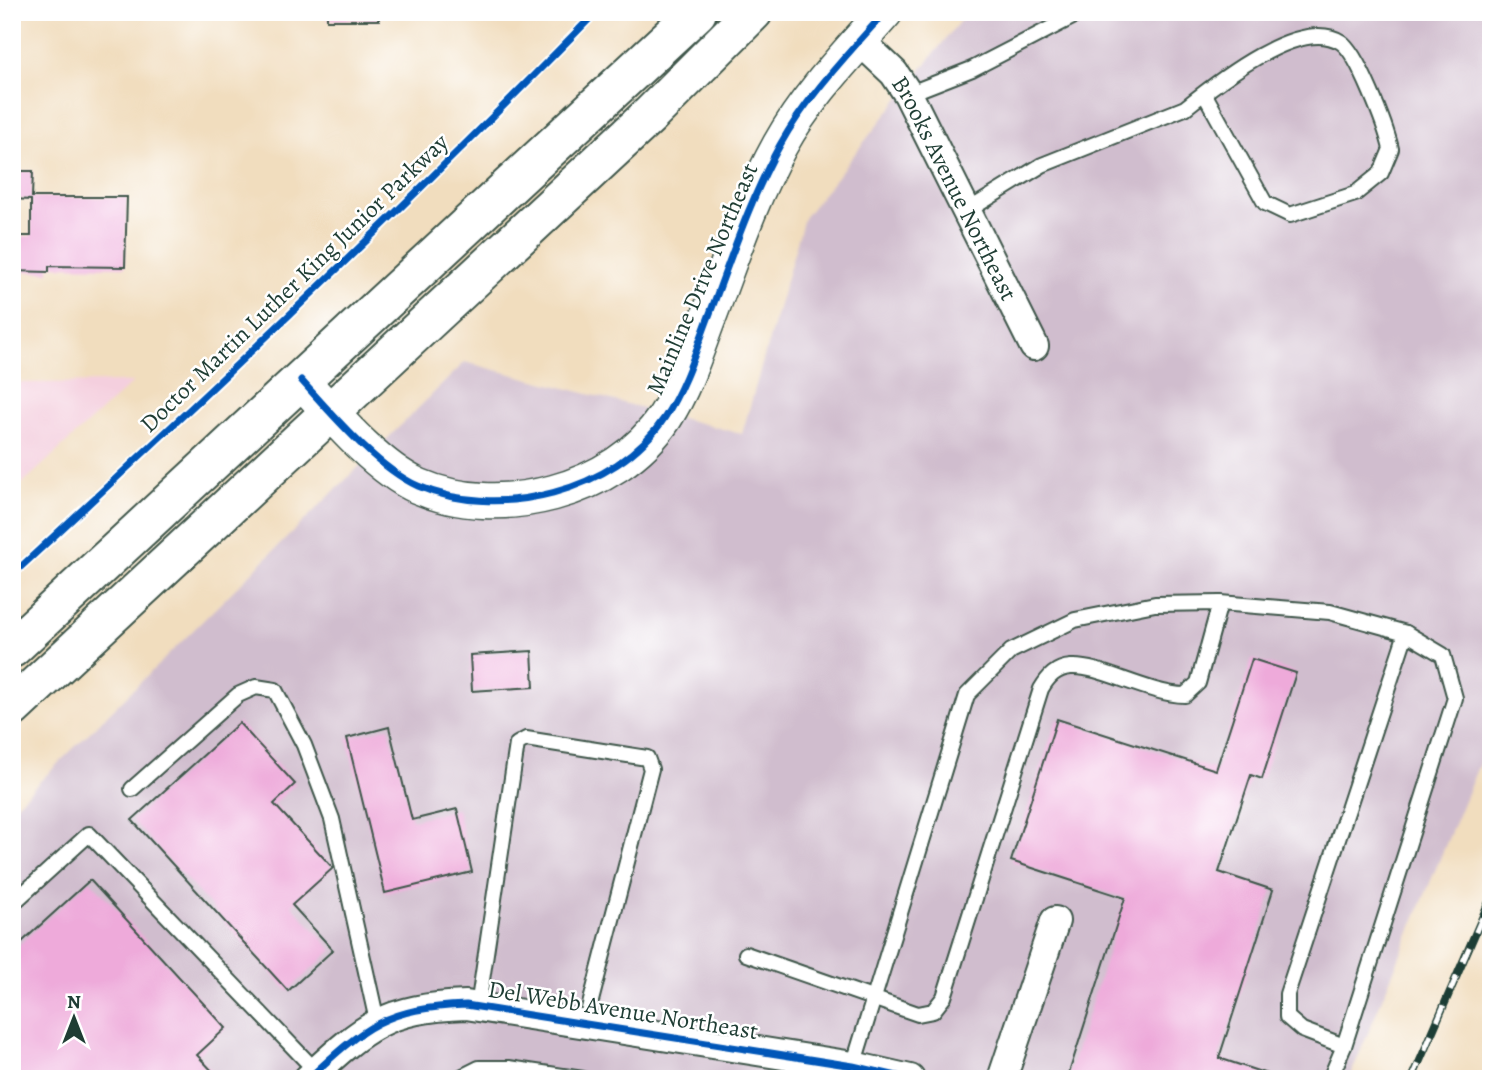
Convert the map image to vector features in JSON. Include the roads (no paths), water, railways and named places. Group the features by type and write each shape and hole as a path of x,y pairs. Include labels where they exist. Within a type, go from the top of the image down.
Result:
{"highway":[{"path":"12,648 697,12"},
{"path":"12,708 650,115 754,12"}],"street":[{"name":"Mainline Drive Northeast","path":"300,380 357,441 417,485 460,499 490,503 527,498 572,488 606,470 636,447 663,419 687,377 746,216 781,143 885,12"},
{"name":"Brooks Avenue Northeast","path":"860,41 894,73 908,94 1034,346"},
{"path":"1002,1079 1055,921"},
{"name":"Del Webb Avenue Northeast","path":"312,1075 353,1037 377,1021 431,1007 478,1007 853,1066 910,1079"}],"lane":[{"path":"908,94 972,69 1082,12"},
{"path":"967,211 1042,165 1185,108 1204,93 1251,58 1322,35 1343,43 1368,86 1391,149 1381,173 1355,194 1290,215 1265,202 1204,93"},
{"path":"746,954 918,1014 933,1011 944,996 1041,689 1051,674 1071,667 1164,695 1185,695 1198,683 1220,603"},
{"path":"853,1066 967,695 1011,651 1076,620 1155,604 1220,603 1330,611 1406,633 1443,655 1455,698 1344,1046 1330,1079"},
{"path":"1344,1046 1302,1030 1287,1017 1287,994 1406,633"},
{"path":"132,789 238,695 256,687 275,690 304,746 332,819 377,1021"},
{"path":"478,1007 517,744 526,739 647,758 651,769 584,1024"},
{"path":"12,904 89,834 312,1075"},
{"path":"457,1079 479,1068 509,1068 583,1079"}],"railway":[{"path":"1412,1079 1491,897"}]}
